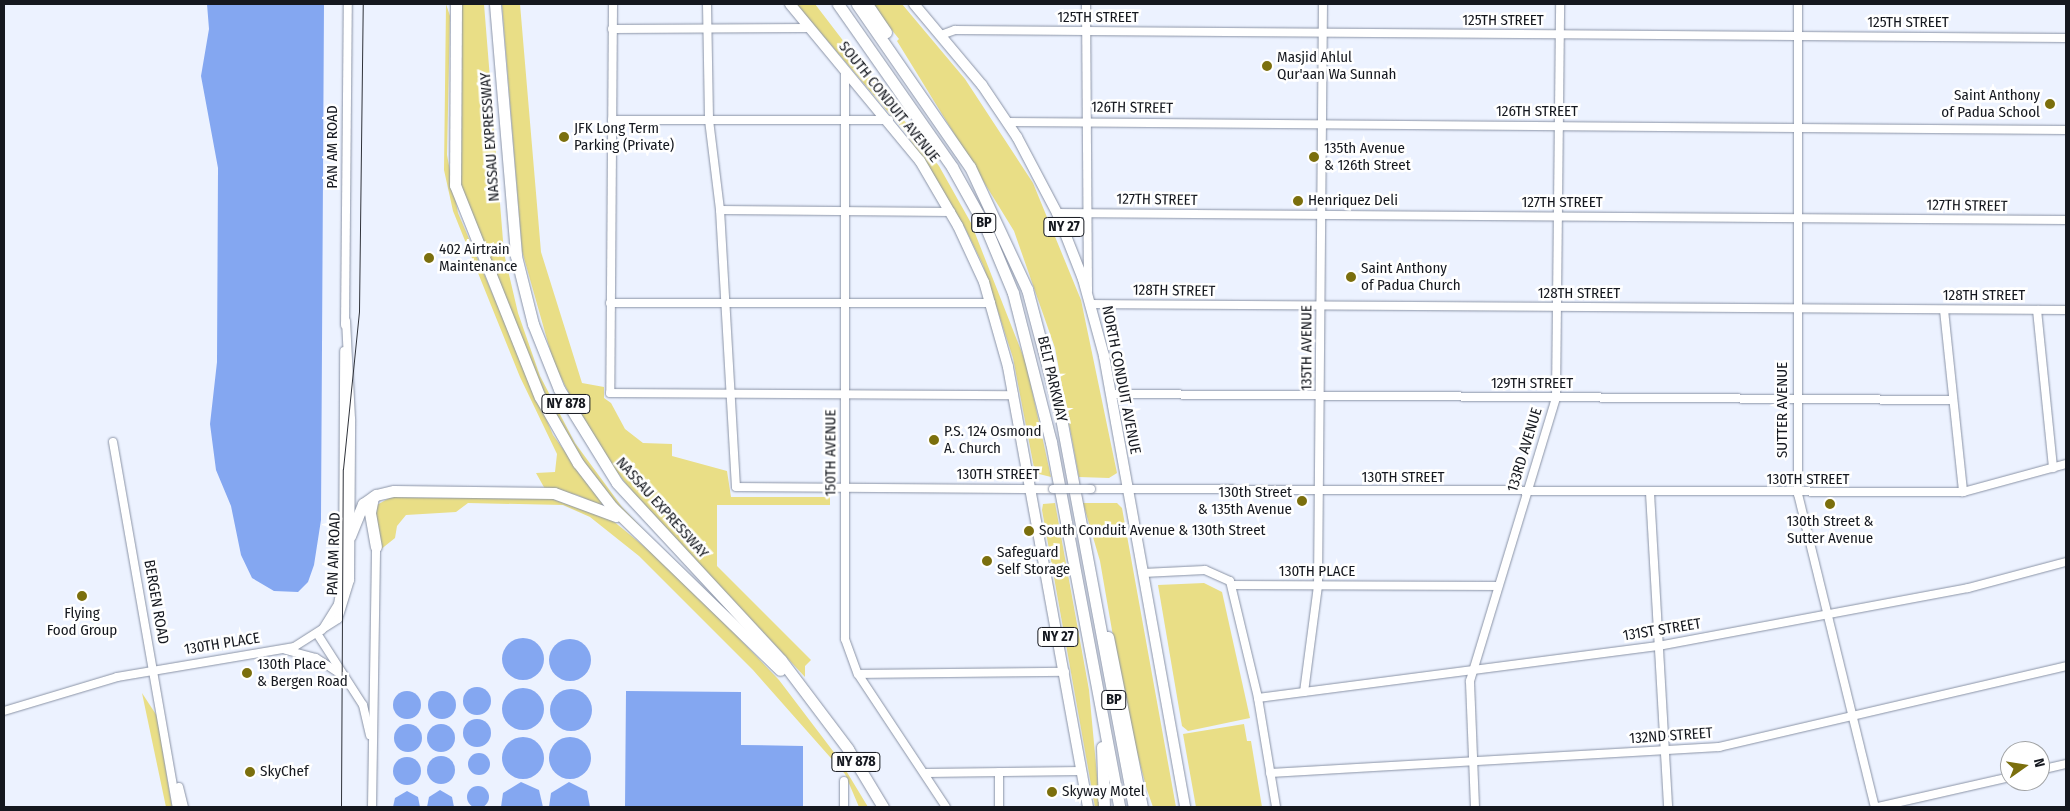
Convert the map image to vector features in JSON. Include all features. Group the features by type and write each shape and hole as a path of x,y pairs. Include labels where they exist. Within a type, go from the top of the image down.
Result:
{"highway":[{"path":"456,4 452,154 461,206 546,410 587,476 626,522 722,609 826,719"},
{"name":"NASSAU EXPRESSWAY","path":"495,4 515,249 529,310 553,376 582,432 626,494 781,660 826,719 883,807"},
{"name":"BELT PARKWAY","path":"838,4 949,160 1008,280 1046,415 1119,807"},
{"name":"BELT PARKWAY","path":"857,4 921,92 984,193 1027,289 1061,418 1134,807"},
{"path":"867,4 921,92"},
{"path":"350,536 360,508 373,497 399,491 554,493 585,501 626,522"},
{"path":"373,497 370,512 376,546"},
{"path":"1094,593 1114,654 1142,807"},
{"path":"1099,698 1104,807"}],"main road":[{"name":"SOUTH CONDUIT AVENUE","path":"790,4 889,120 951,212 991,303 1014,395 1088,807"},
{"name":"NORTH CONDUIT AVENUE","path":"914,4 941,35 1007,122 1057,213 1088,292 1111,394 1185,807"}],"street":[{"name":"PAN AM ROAD","path":"318,635 338,604 342,579 348,4"},
{"path":"612,4 610,393 1014,395"},
{"path":"707,4 709,120 720,210 728,393"},
{"path":"1086,4 1088,292"},
{"name":"135TH AVENUE","path":"1304,692 1318,586 1323,4"},
{"name":"133RD AVENUE","path":"1475,807 1472,671 1496,586 1556,398 1560,4"},
{"name":"SUTTER AVENUE","path":"1798,4 1796,400 1798,494 1876,807"},
{"path":"612,29 810,28"},
{"name":"125TH STREET","path":"941,35 955,30 2066,38"},
{"name":"150TH AVENUE","path":"845,69 848,211 845,394 845,639 858,674 926,773 946,807"},
{"path":"612,120 889,120"},
{"name":"126TH STREET","path":"1007,122 1086,121 2066,130"},
{"path":"720,210 951,212"},
{"name":"127TH STREET","path":"1057,213 2066,220"},
{"path":"610,303 991,303"},
{"name":"128TH STREET","path":"1091,304 2066,310"},
{"path":"1944,310 1963,492"},
{"path":"2036,310 2053,468"},
{"name":"PAN AM ROAD","path":"318,635 338,619 347,601 350,536 351,419 346,321"},
{"name":"130TH STREET","path":"728,393 736,487 1798,494 1963,492 2066,464"},
{"name":"129TH STREET","path":"1111,394 1320,397 1953,400"},
{"name":"BERGEN ROAD","path":"113,442 154,670 173,766 184,807"},
{"path":"1650,493 1668,807"},
{"path":"372,807 376,546"},
{"name":"131ST STREET","path":"1258,698 1658,646 1968,588 2066,562"},
{"path":"1143,573 1205,570 1221,574 1233,585 1258,698 1276,807"},
{"name":"130TH PLACE","path":"1233,585 1496,586"},
{"path":"318,635 363,705 372,750"},
{"name":"130TH PLACE","path":"4,711 154,670 281,649 318,635"},
{"path":"281,649 322,661 345,678"},
{"name":"132ND STREET","path":"1270,774 1719,747 2066,666"},
{"path":"858,674 1064,672"},
{"path":"2050,768 2066,764"},
{"name":"BERGEN ROAD","path":"173,766 177,807"},
{"path":"926,773 1082,771"},
{"path":"999,772 999,807"},
{"path":"1876,807 2000,779"},
{"path":"844,781 844,807"}],"shaded area":[{"path":"446,4 450,16 447,155 458,213 553,435 606,508 577,495 545,489 536,473 555,472 557,454 520,377 453,211 444,170"},
{"path":"459,4 484,4 504,253 518,313 540,376 575,443 622,507 655,542 618,511 551,414 456,181"},
{"path":"502,4 520,4 541,252 582,383 604,387 604,398 611,403 625,429 643,443 672,444 672,456 727,471 731,497 830,497 830,505 717,505 717,566 811,660 805,666 805,677 634,494 595,444 554,364 522,251"},
{"path":"796,4 815,4 939,166 971,223 1026,363 1051,477 1035,473 1013,358 983,265 965,228 906,133"},
{"path":"871,4 902,4 965,79 1033,183 1081,300 1117,473 1109,478 1079,477 1055,348 1014,231 897,41 899,39"},
{"path":"391,497 550,498 612,520 679,575 779,680 839,759 868,807 859,807 845,774 753,670 639,556 590,517 563,505 468,503 456,512 406,515 397,526 395,538 380,550 375,506"},
{"path":"1055,503 1089,690 1100,807 1095,807 1042,510 1043,504"},
{"path":"1083,503 1117,503 1122,508 1176,807 1153,807 1147,790 1126,711 1100,561"},
{"path":"1204,583 1222,592 1250,718 1188,731 1182,726 1158,585"},
{"path":"142,693 157,716 172,807 166,807"},
{"path":"1244,724 1247,741 1251,741 1262,807 1196,807 1183,734"}],"water":[{"path":"207,4 324,4 321,520 314,565 308,582 298,592 274,591 252,578 241,555 231,506 216,470 210,424 217,362 218,168 201,76 209,29"},
{"path":"527,638 535,641 541,647 544,659 541,671 535,677 519,680 511,677 505,671 502,655 505,647 511,641"},
{"path":"574,639 582,642 588,648 591,660 588,672 582,678 566,681 558,678 552,672 549,656 552,648 558,642"},
{"path":"477,687 487,691 491,701 487,711 477,715 467,711 463,701 467,691"},
{"path":"527,688 535,691 541,697 544,709 541,721 535,727 519,730 511,727 505,721 502,705 505,697 511,691"},
{"path":"575,689 583,692 589,698 592,710 589,722 583,728 567,731 559,728 553,722 550,706 553,698 559,692"},
{"path":"407,691 417,695 421,705 417,715 407,719 397,715 393,705 397,695"},
{"path":"442,691 452,695 456,705 452,715 442,719 432,715 428,705 432,695"},
{"path":"626,691 741,692 741,745 803,746 803,807 625,807"},
{"path":"477,719 487,723 491,733 487,743 477,747 467,743 463,733 467,723"},
{"path":"408,724 418,728 422,738 418,748 408,752 398,748 394,738 398,728"},
{"path":"441,724 451,728 455,738 451,748 441,752 431,748 427,738 431,728"},
{"path":"527,737 535,740 541,746 544,758 541,770 535,776 519,779 511,776 505,770 502,754 505,746 511,740"},
{"path":"574,737 582,740 588,746 591,758 588,770 582,776 566,779 558,776 552,770 549,754 552,746 558,740"},
{"path":"479,753 487,756 490,764 487,772 479,775 471,772 468,764 471,756"},
{"path":"441,756 451,760 455,770 451,780 441,784 431,780 427,770 431,760"},
{"path":"407,757 417,761 421,771 417,781 407,785 397,781 393,771 397,761"},
{"path":"521,782 539,790 543,807 501,807 503,793"},
{"path":"569,782 587,791 590,807 549,807 551,793"},
{"path":"478,786 486,789 489,797 486,805 478,808 470,805 467,797 470,789"},
{"path":"440,790 452,797 454,807 427,807 429,797"},
{"path":"407,791 418,797 420,807 393,807 395,798"}],"tram line":[{"path":"341,807 343,469 359,311 363,4"}],"place":[{"name":"Masjid Ahlul Qur'aan Wa Sunnah","path":"1267,66"},
{"name":"Saint Anthony of Padua School","path":"2050,104"},
{"name":"JFK Long Term Parking (Private)","path":"564,137"},
{"name":"135th Avenue & 126th Street","path":"1314,157"},
{"name":"Henriquez Deli","path":"1298,201"},
{"name":"402 Airtrain Maintenance","path":"429,258"},
{"name":"Saint Anthony of Padua Church","path":"1351,277"},
{"name":"P.S. 124 Osmond A. Church","path":"934,440"},
{"name":"130th Street & 135th Avenue","path":"1302,501"},
{"name":"130th Street & Sutter Avenue","path":"1830,504"},
{"name":"South Conduit Avenue & 130th Street","path":"1029,531"},
{"name":"Safeguard Self Storage","path":"987,561"},
{"name":"Flying Food Group","path":"82,596"},
{"name":"130th Place & Bergen Road","path":"247,673"},
{"name":"SkyChef","path":"250,772"},
{"name":"Skyway Motel","path":"1052,792"}]}
